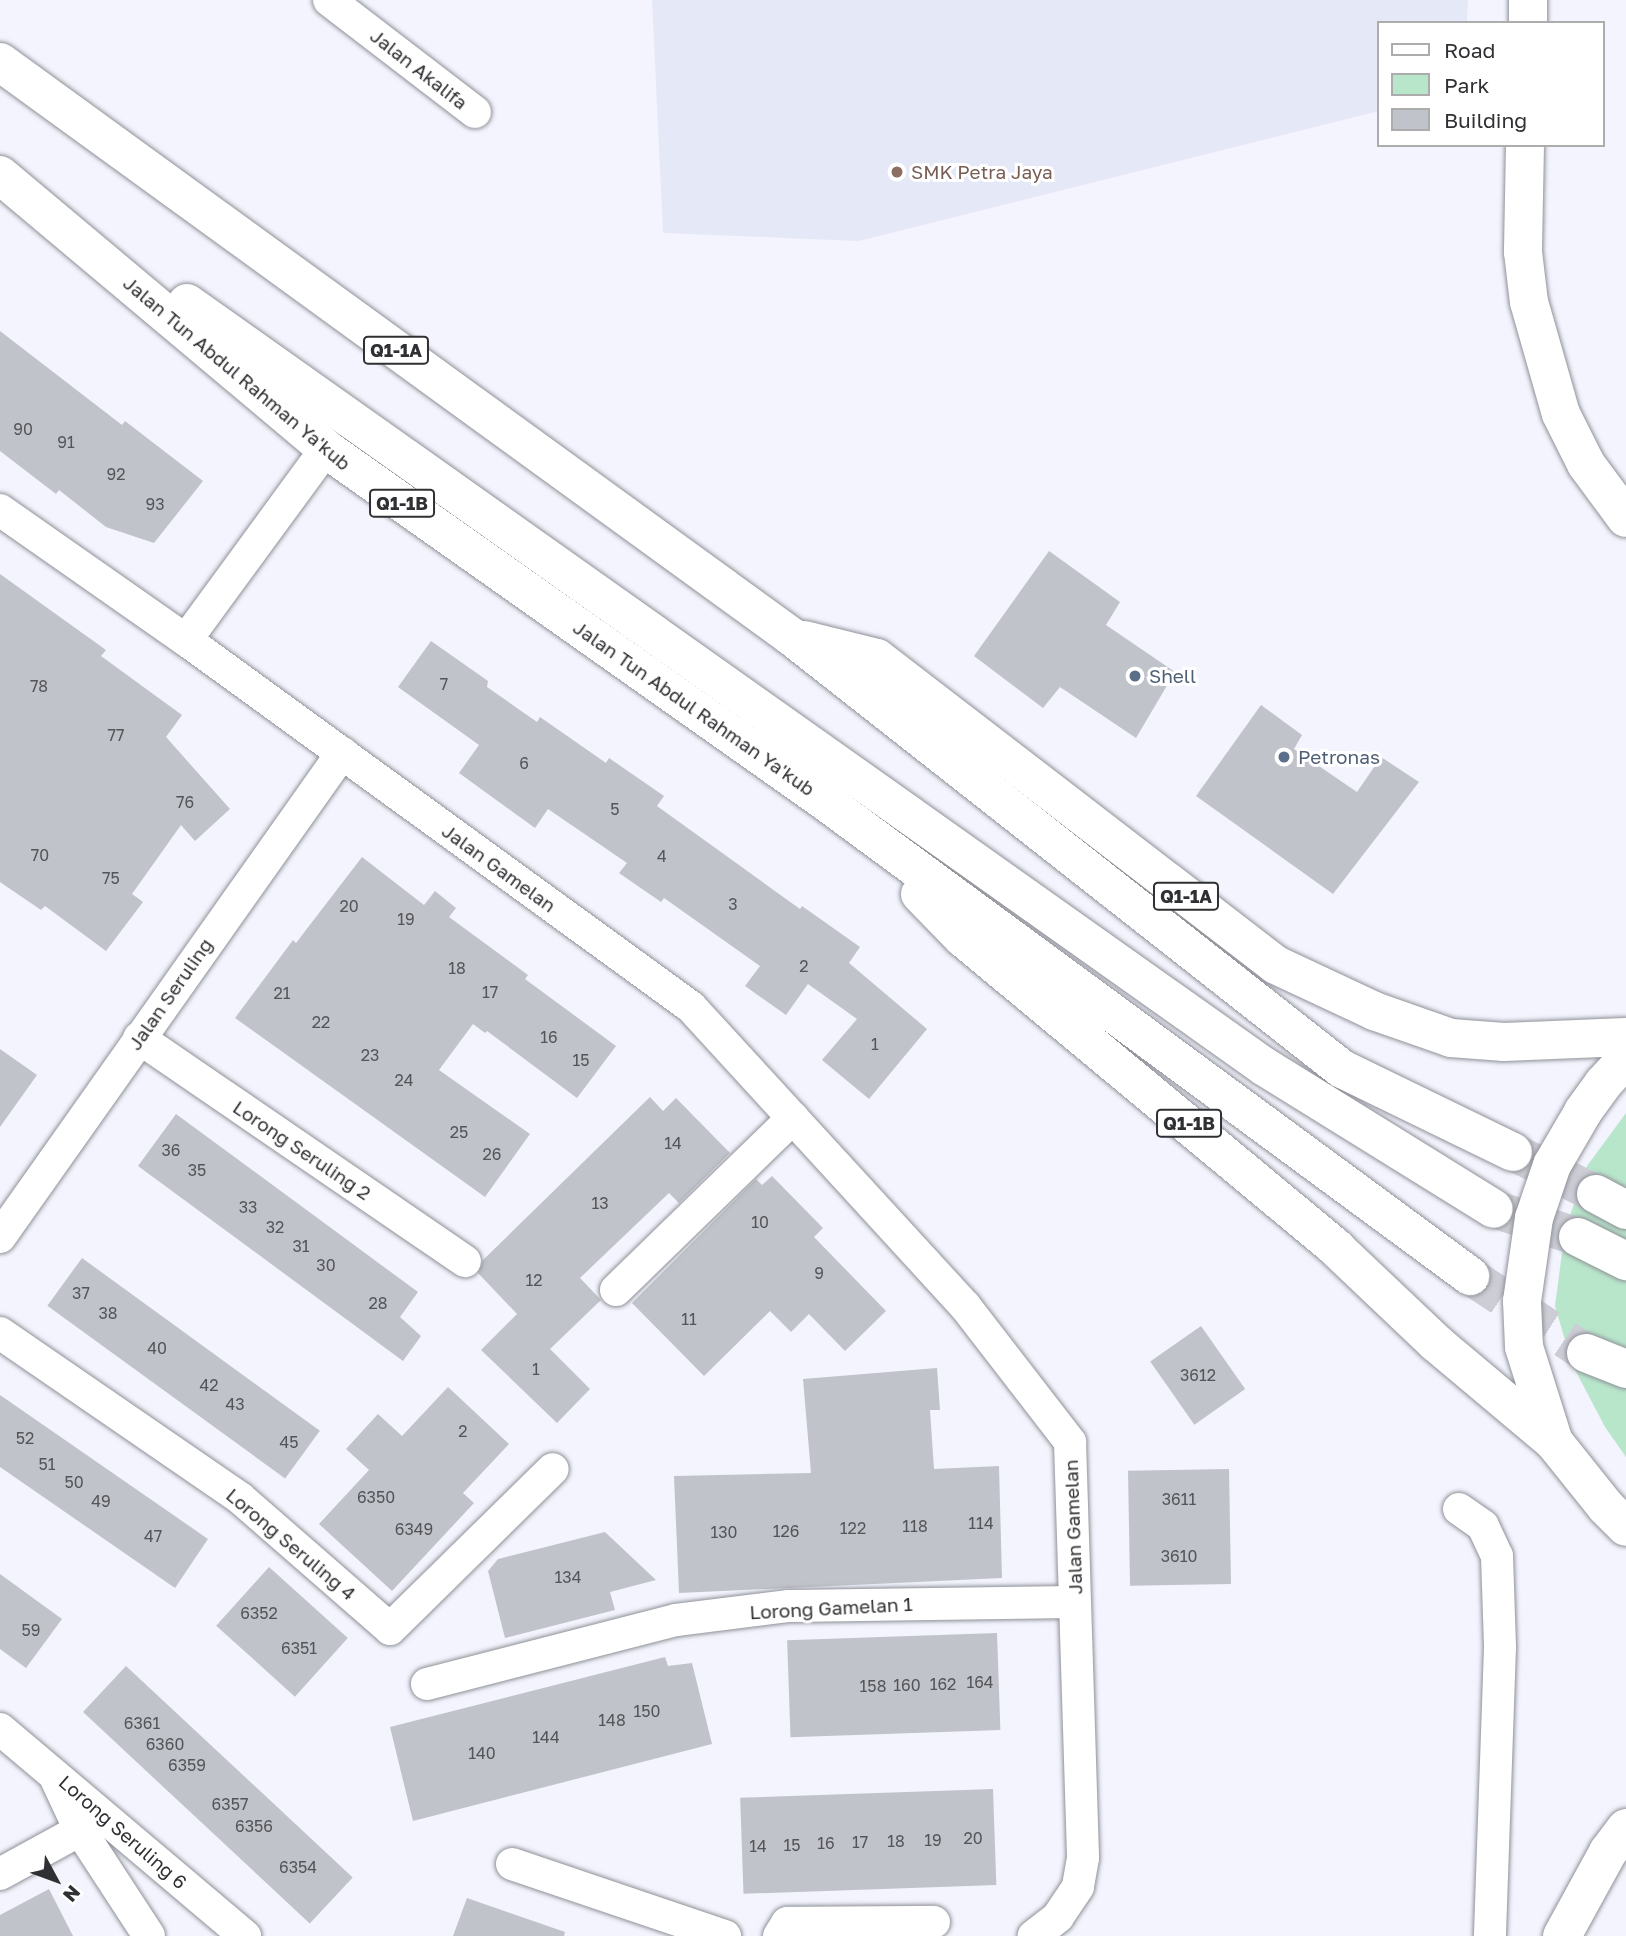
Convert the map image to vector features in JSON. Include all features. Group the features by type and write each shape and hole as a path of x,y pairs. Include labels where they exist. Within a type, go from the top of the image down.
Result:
{"main road":[{"path":"1528,0 1528,21"},
{"name":"Q1-1A","path":"0,62 792,637 877,658 1276,965 1349,1000 1451,1038 1504,1042 1626,1037"},
{"path":"1525,147 1523,252 1529,302 1561,414 1586,464 1626,519"},
{"path":"0,173 1265,1067 1493,1209"},
{"name":"Jalan Tun Abdul Rahman Ya'kub","path":"0,173 326,449 826,802"},
{"path":"792,637 1342,1069 1513,1152"},
{"path":"826,802 1470,1276"},
{"name":"Q1-1B","path":"826,802 963,937 1261,1183 1337,1248 1436,1343 1554,1441"},
{"path":"1626,1059 1602,1084 1552,1165 1528,1245 1522,1301 1524,1347 1554,1441 1606,1507 1626,1527"},
{"path":"1578,1237 1626,1261"},
{"path":"1586,1353 1626,1370"},
{"path":"1562,1936 1608,1852 1626,1828"}],"street":[{"name":"Jalan Akalifa","path":"329,0 475,112"},
{"path":"186,640 326,449"},
{"name":"Jalan Gamelan","path":"0,510 186,640 691,1007 965,1306 1070,1443 1083,1858 1078,1887 1058,1917 1034,1936"},
{"name":"Jalan Seruling","path":"0,1237 138,1038 342,753"},
{"name":"Lorong Seruling 2","path":"138,1038 465,1261"},
{"path":"616,1290 793,1118"},
{"name":"Lorong Seruling 4","path":"0,1333 240,1498 390,1629 553,1469"},
{"path":"1459,1509 1483,1525 1497,1556 1500,1647 1490,1936"},
{"name":"Lorong Gamelan 1","path":"427,1684 676,1620 789,1606 1076,1602"},
{"name":"Lorong Seruling 6","path":"0,1729 245,1936"},
{"path":"53,1772 80,1830 149,1936"},
{"path":"0,1874 80,1830"},
{"path":"512,1864 725,1936"},
{"path":"779,1936 786,1923 934,1922"}],"shaded area":[{"name":"SMK Petra Jaya","path":"652,0 1468,0 1467,21 1378,21 1378,111 859,241 663,233"}],"green space":[{"path":"1626,1113 1626,1457 1605,1427 1572,1364 1555,1306 1565,1230 1587,1166"}],"building":[{"path":"0,331 122,425 125,421 203,481 154,543 106,527 59,490 56,494 0,451"},
{"path":"1049,551 1120,602 1106,625 1175,672 1136,738 1060,687 1043,708 974,656"},
{"path":"0,574 106,650 101,656 182,715 166,737 230,809 195,841 181,825 132,894 143,902 106,951 45,906 41,910 0,882"},
{"path":"431,641 488,681 487,687 537,722 540,717 606,763 609,758 664,796 657,806 800,909 802,906 860,947 849,963 927,1029 869,1099 822,1060 857,1019 808,984 786,1015 745,986 760,966 664,898 661,902 619,873 627,863 548,809 535,828 459,773 479,745 398,687"},
{"path":"1261,705 1302,735 1294,749 1357,792 1381,757 1419,782 1333,894 1196,796"},
{"path":"362,857 424,905 435,891 456,908 449,917 528,975 525,979 616,1046 577,1098 487,1031 485,1033 473,1024 439,1070 530,1134 485,1197 235,1018 293,940 296,943"},
{"path":"0,1049 37,1075 0,1127"},
{"path":"650,1097 663,1111 676,1098 730,1153 679,1203 669,1193 580,1278 601,1300 550,1349 590,1389 557,1423 481,1350 517,1314 478,1273 483,1260"},
{"path":"176,1114 418,1292 400,1317 421,1336 403,1361 138,1166"},
{"path":"772,1176 823,1228 814,1237 886,1311 845,1351 809,1314 791,1332 770,1311 704,1376 632,1303 756,1179 762,1185"},
{"path":"82,1258 320,1431 285,1479 47,1306"},
{"path":"1201,1326 1245,1389 1194,1425 1150,1362"},
{"path":"937,1368 940,1410 930,1410 934,1469 999,1466 1002,1578 679,1593 674,1476 811,1473 803,1379"},
{"path":"448,1387 509,1444 463,1493 474,1503 392,1591 319,1524 369,1470 346,1449 378,1414 402,1436"},
{"path":"0,1395 208,1539 175,1588 0,1467"},
{"path":"1229,1469 1231,1584 1130,1586 1128,1471"},
{"path":"605,1532 656,1580 610,1592 615,1610 505,1638 488,1571 498,1559"},
{"path":"269,1567 348,1638 295,1697 216,1626"},
{"path":"0,1574 62,1619 26,1668 0,1649"},
{"path":"997,1633 1000,1730 791,1737 787,1640"},
{"path":"665,1657 668,1666 692,1663 712,1744 413,1821 390,1727"},
{"path":"126,1666 353,1877 310,1923 83,1712"},
{"path":"993,1789 996,1885 744,1894 740,1798"},
{"path":"49,1889 73,1936 0,1936 0,1915"},
{"path":"467,1898 565,1932 564,1936 453,1936"}],"tunnel":[{"path":"1513,1152 1596,1194"},
{"path":"1494,1209 1578,1237"},
{"path":"1470,1276 1586,1353"}],"place":[{"name":"SMK Petra Jaya","path":"897,172"},
{"name":"Shell","path":"1135,676"},
{"name":"Petronas","path":"1284,757"}]}
